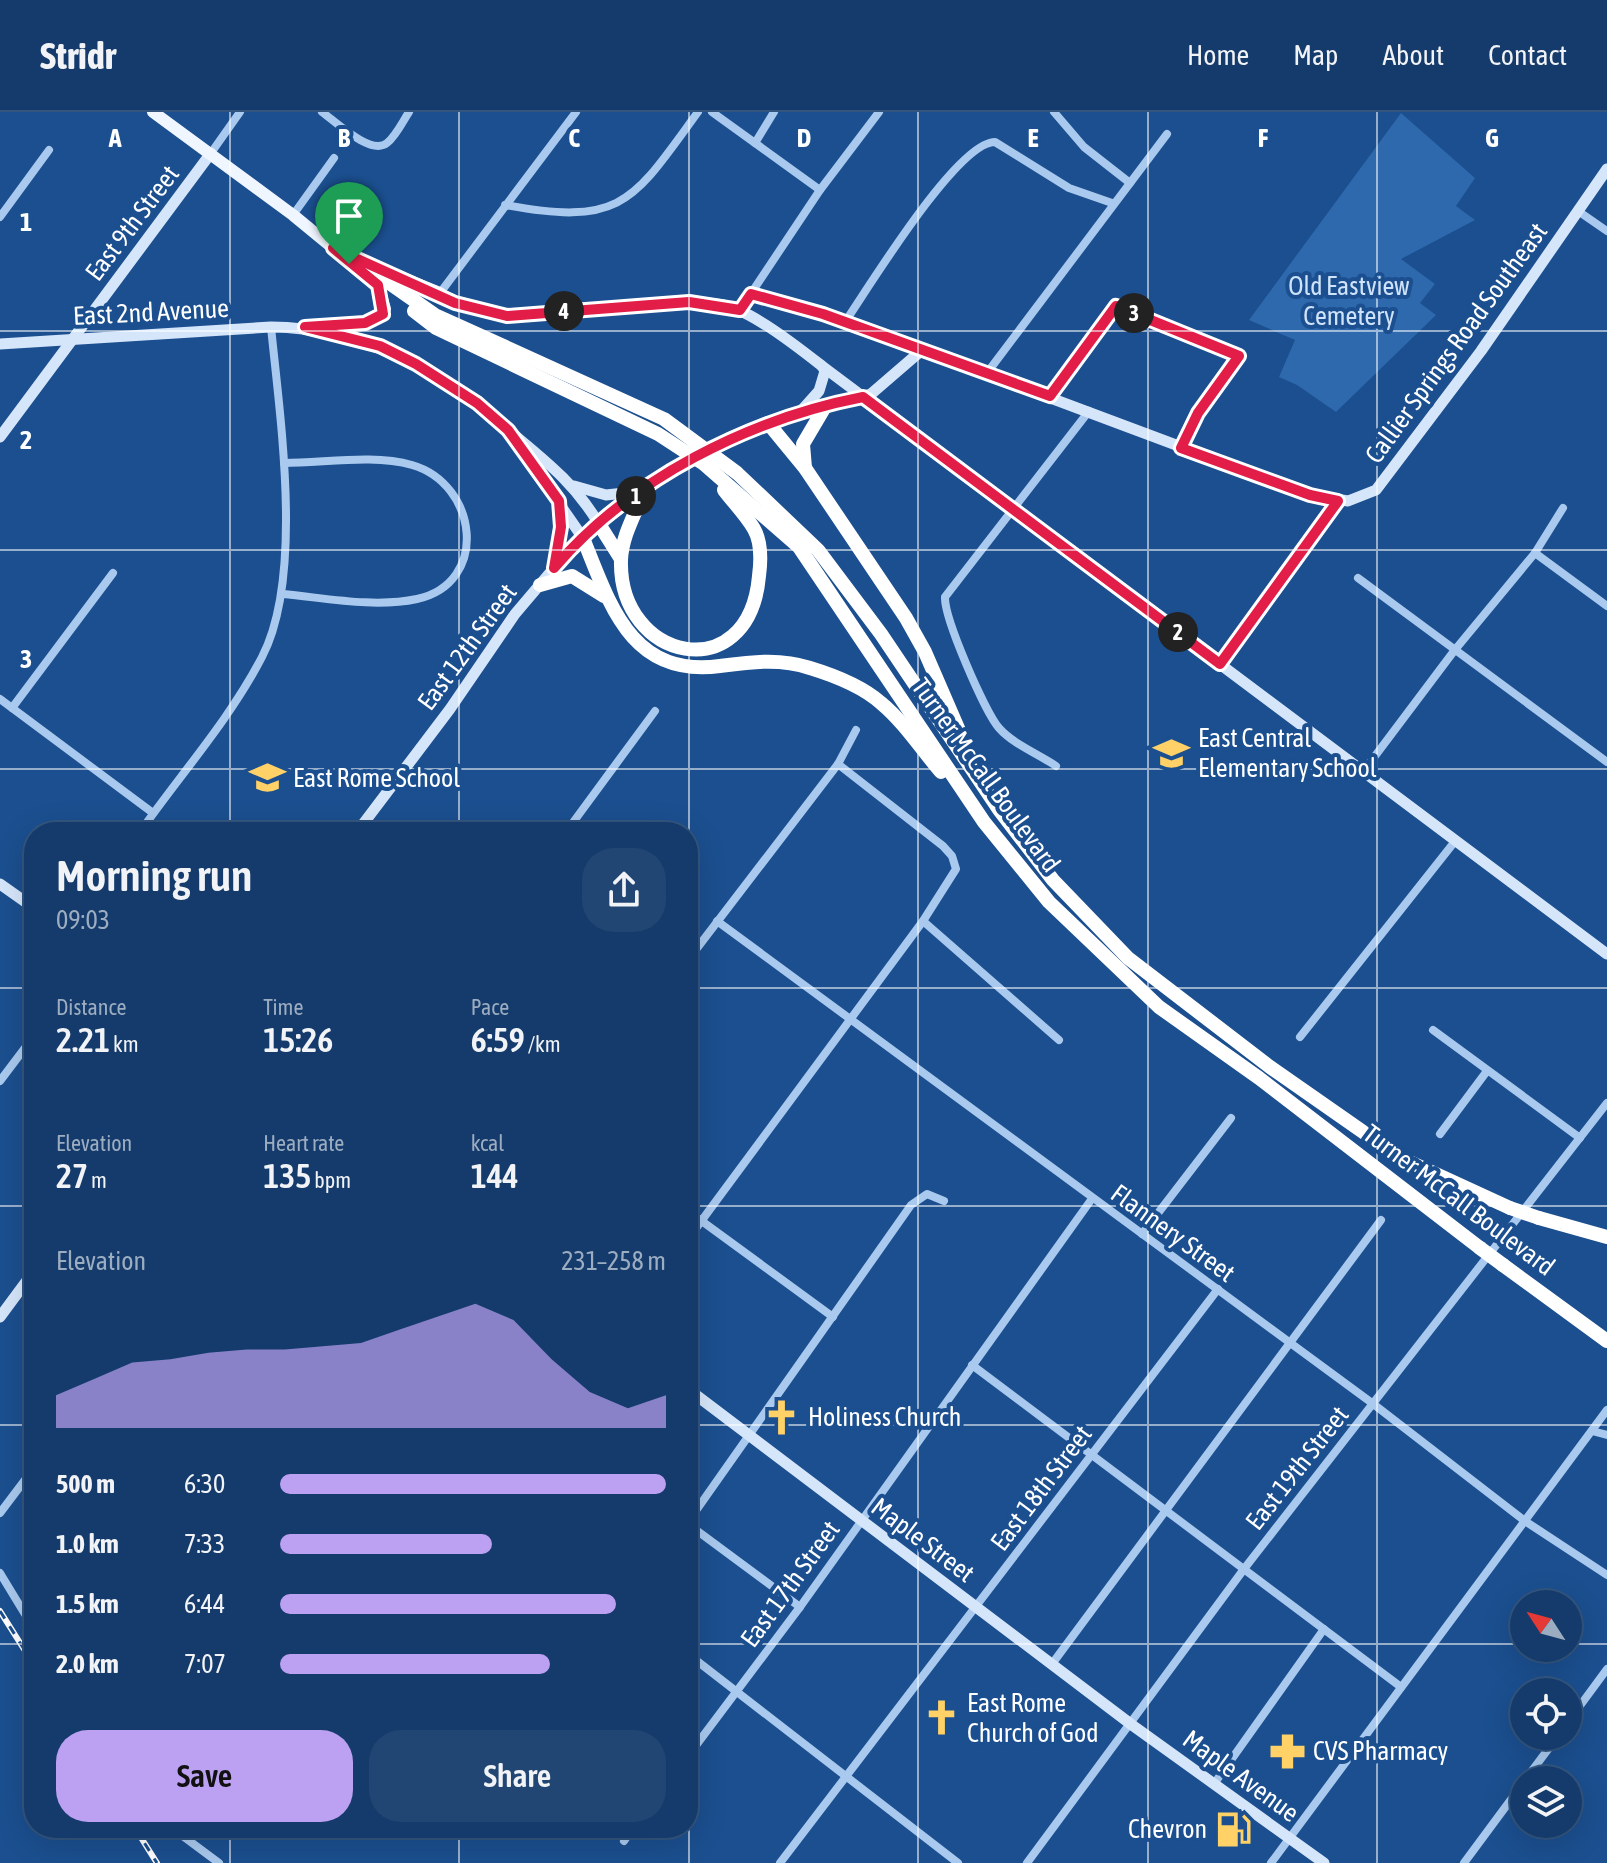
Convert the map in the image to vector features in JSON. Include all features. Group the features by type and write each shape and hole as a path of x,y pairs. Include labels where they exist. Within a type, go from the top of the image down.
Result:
{"highway":[{"name":"Turner McCall Boulevard","path":"355,259 435,315 664,419 737,473 818,550 881,634 1053,880 1128,958 1258,1059 1399,1157 1510,1208 1607,1237"},
{"name":"Turner McCall Boulevard","path":"378,285 436,328 658,434 704,464 799,547 984,822 1049,902 1159,1007 1271,1087 1480,1248 1607,1340"},
{"path":"805,468 803,444 826,405"},
{"path":"768,423 805,468 925,652 978,776"},
{"path":"644,491 625,538 621,560 626,595 642,625 662,641 685,651 703,652 730,638 745,623 759,587 761,550 755,530 704,464"},
{"path":"599,524 621,560"},
{"path":"583,538 608,600 631,637 649,652 686,668 752,661 788,662 833,676 881,702 984,822"},
{"path":"540,585 572,576 588,583 608,600"}],"main road":[{"name":"Turner McCall Boulevard","path":"153,112 293,215 378,285"},
{"name":"East 9th Street","path":"0,437 211,153"},
{"name":"Callier Springs Road Southeast","path":"1338,501 1363,498 1386,478 1490,339 1607,169"},
{"name":"Turner McCall Boulevard","path":"333,248 355,259"},
{"path":"355,259 440,293 466,307 507,316 689,302 740,310 822,366 1607,954"},
{"path":"305,327 365,323 380,317 385,309 378,285"},
{"name":"East 2nd Avenue","path":"0,344 305,327 380,346 416,364 477,403 508,430"},
{"path":"922,350 1090,410 1181,448 1310,495 1338,501"},
{"name":"East 12th Street","path":"364,822 540,585 599,524 666,475 732,439 768,423 879,391 922,350"},
{"path":"798,414 819,391 825,371 822,366"},
{"path":"508,430 539,452 571,484 599,524"},
{"path":"508,430 583,538"},
{"path":"571,484 606,495 644,491"},
{"path":"554,568 561,527 559,501"},
{"path":"0,884 24,901"},
{"path":"0,1317 5,1302 24,1282"},
{"name":"Maple Street","path":"698,1396 1132,1725"},
{"name":"Maple Avenue","path":"1132,1725 1324,1863"}],"street":[{"name":"East 9th Street","path":"211,153 240,112"},
{"path":"322,112 366,145 379,147 387,144 409,112"},
{"path":"440,293 576,112"},
{"path":"505,205 545,212 617,205 648,181 698,112"},
{"path":"712,112 820,190"},
{"path":"755,143 774,112"},
{"path":"740,310 820,190 879,112"},
{"path":"1054,112 1084,147 1130,183"},
{"path":"987,373 1112,203 1167,134"},
{"path":"845,322 958,163 986,142 995,142 1069,188 1112,203"},
{"path":"0,217 49,150"},
{"path":"293,215 334,158"},
{"path":"1578,211 1607,231"},
{"path":"751,294 845,322 922,350"},
{"path":"1050,396 1116,306 1239,356 1204,405 1181,448"},
{"path":"147,822 262,656 283,594 284,463 271,327"},
{"path":"1056,766 999,728 947,617 947,593 1090,410"},
{"path":"283,594 372,602 418,599 438,590 452,577 466,553 469,535 465,515 455,496 436,477 413,466 371,461 284,463"},
{"path":"1220,664 1338,501"},
{"path":"1363,772 1454,651 1535,553 1563,508"},
{"path":"1535,553 1607,606"},
{"path":"12,708 113,573"},
{"path":"1358,578 1607,762"},
{"path":"0,699 153,813"},
{"path":"573,822 655,711"},
{"path":"698,947 838,764 856,730"},
{"path":"698,1225 923,921 956,869 952,856 943,846 838,764"},
{"path":"1300,1037 1456,840"},
{"name":"Flannery Street","path":"717,921 851,1016 1091,1200 1218,1289 1525,1521 1607,1575"},
{"path":"923,921 1059,1040"},
{"path":"1433,1030 1580,1138"},
{"path":"0,1081 24,1049"},
{"path":"1440,1134 1487,1071"},
{"name":"East 19th Street","path":"1027,1863 1132,1725 1244,1569 1607,1103"},
{"path":"1142,1234 1231,1118"},
{"path":"698,1509 917,1198 927,1194 944,1201"},
{"name":"East 17th Street","path":"698,1743 800,1607 1091,1200"},
{"path":"698,1219 833,1317"},
{"path":"1052,1664 1381,1220"},
{"name":"East 18th Street","path":"780,1863 1218,1289"},
{"path":"972,1365 1401,1687"},
{"path":"1271,1863 1607,1410"},
{"path":"1592,1431 1607,1435"},
{"path":"0,1513 24,1481"},
{"path":"698,1530 800,1607"},
{"path":"0,1573 24,1613"},
{"path":"1214,1784 1324,1629"},
{"path":"698,1661 958,1863"},
{"path":"1582,1703 1607,1669"},
{"path":"1464,1863 1510,1801"},
{"path":"185,1838 219,1863"}],"green space":[{"name":"Old Eastview Cemetery","path":"1401,113 1475,178 1456,206 1475,220 1401,259 1435,284 1420,303 1436,315 1336,412 1297,385 1279,377 1295,340 1249,320"}],"railway":[{"path":"0,1611 24,1649"},
{"path":"141,1838 157,1863"}],"place":[{"name":"East Central Elementary School","path":"1172,753"},
{"name":"East Rome School","path":"267,778"},
{"name":"Holiness Church","path":"782,1417"},
{"name":"East Rome Church of God","path":"941,1718"},
{"name":"CVS Pharmacy","path":"1287,1751"},
{"name":"Chevron","path":"1233,1829"}],"route":[{"path":"333,248 440,293 455,303 507,316 689,302 725,305 740,310 751,294 823,314 1050,396 1116,306 1239,356 1198,413 1181,448 1310,495 1338,501 1220,664 863,397 768,423 691,460 599,524 554,568 561,527 559,501 508,430 477,403 416,364 380,346 305,327 365,323 383,314 385,309 378,285 349,264 333,248"}]}
